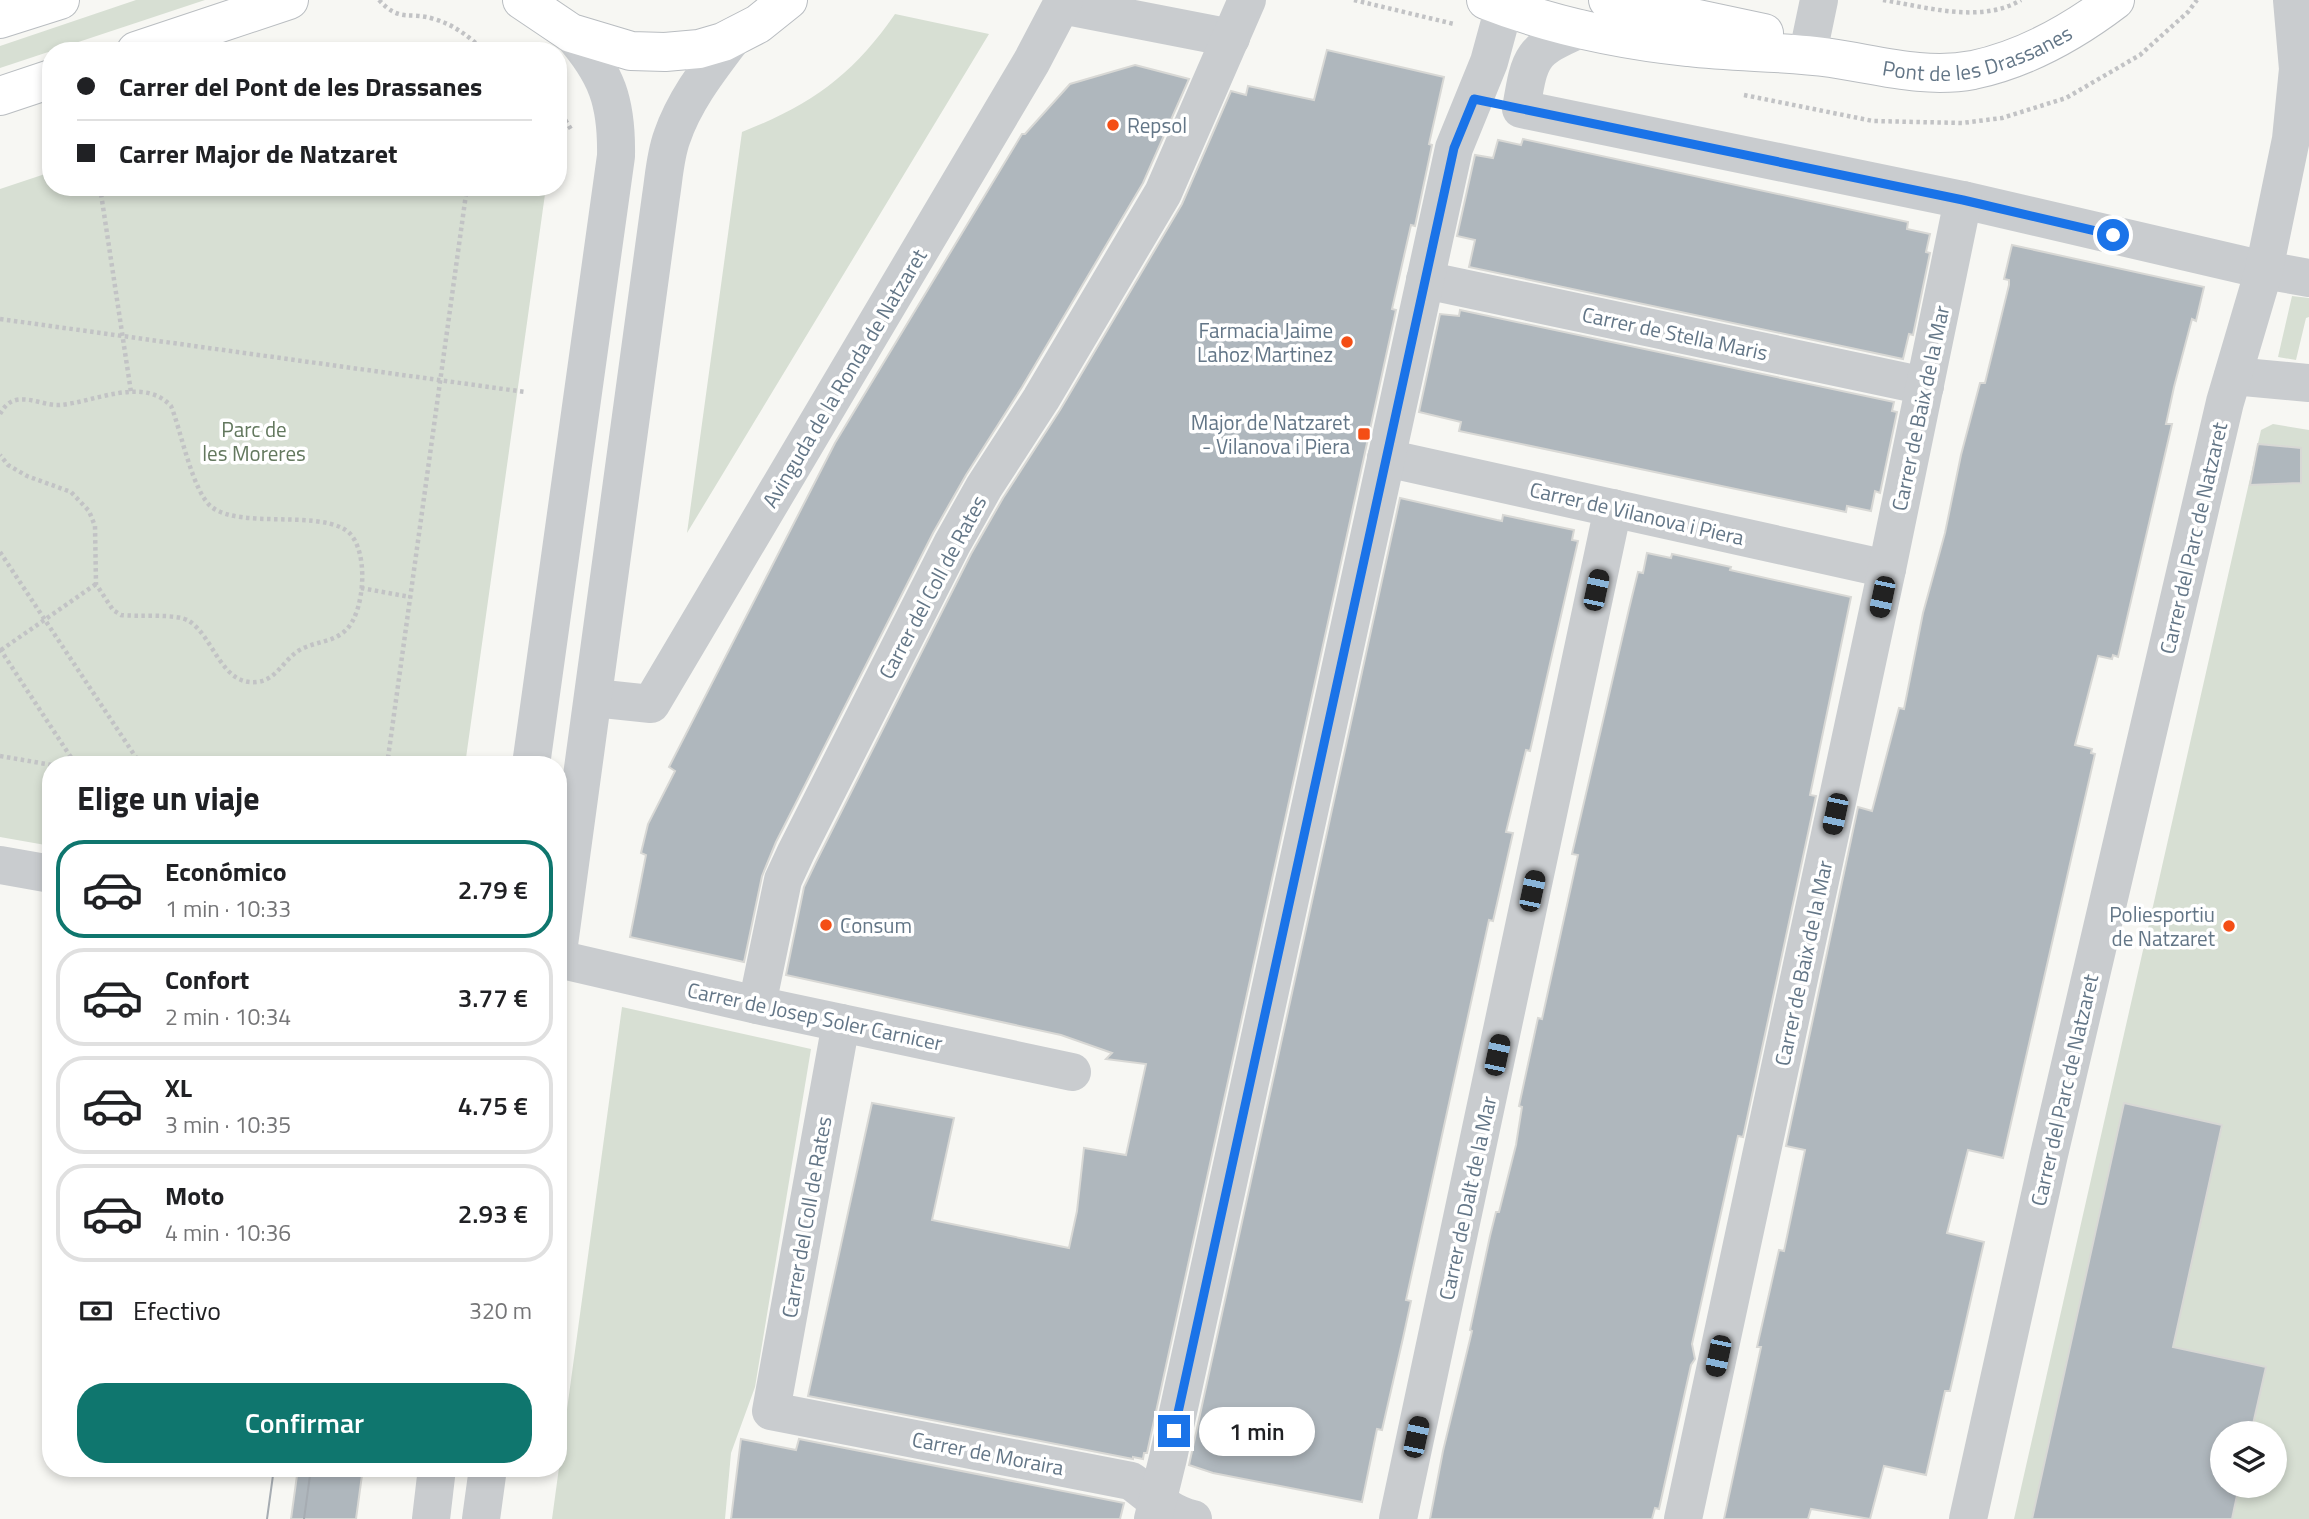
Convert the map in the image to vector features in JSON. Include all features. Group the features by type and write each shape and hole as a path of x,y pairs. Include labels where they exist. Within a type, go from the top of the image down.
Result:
{"main road":[{"path":"163,42 289,0"},
{"path":"522,0 571,33 631,51 665,52 699,49 734,36 758,24 788,0"},
{"path":"1608,0 1808,48"},
{"path":"1704,0 1808,48"},
{"name":"Pont de les Drassanes","path":"1808,48 1904,71 1971,70 2004,62 2038,48 2089,20 2115,0"},
{"path":"0,19 48,2"},
{"path":"1500,2 1609,36 1688,47 1808,48"},
{"path":"0,96 42,82"}],"street":[{"path":"1063,2 1231,38 1247,0"},
{"path":"1808,48 1819,0"},
{"name":"Carrer del Parc de Natzaret","path":"1968,1519 2048,1159 2225,402 2264,270 2291,139 2298,69 2292,0"},
{"name":"Avinguda de la Ronda de Natzaret","path":"594,698 651,704 1018,85 1063,2"},
{"path":"1155,1510 1454,148 1489,62 1500,2"},
{"path":"1521,109 1528,70 1534,57 1541,48 1580,29"},
{"path":"532,756 616,156 615,108 590,55 571,33"},
{"path":"567,888 659,209 671,139 684,106 734,36"},
{"name":"Carrer del Coll de Rates","path":"757,1005 783,880 802,839 952,544 1163,193 1231,38"},
{"path":"1474,99 1963,200 2309,278"},
{"name":"Carrer de Baix de la Mar","path":"1683,1519 1887,569 1963,200"},
{"name":"Carrer de Stella Maris","path":"1425,280 1925,386"},
{"path":"2233,376 2309,383"},
{"name":"Carrer de Vilanova i Piera","path":"1386,458 1887,569"},
{"name":"Carrer de Dalt de la Mar","path":"1398,1519 1613,508"},
{"path":"0,865 42,872"},
{"name":"Carrer de Josep Soler Carnicer","path":"567,961 757,1005 1072,1072"},
{"name":"Carrer del Coll de Rates","path":"771,1411 841,1023"},
{"name":"Carrer de Moraira","path":"771,1411 1131,1481 1155,1510 1193,1519"},
{"path":"431,1519 436,1477"},
{"path":"481,1519 487,1477"}],"path":[{"path":"379,0 391,12 433,18 457,28 474,42"},
{"path":"1353,0 1455,24"},
{"path":"1883,0 1946,10 1985,12 2021,0"},
{"path":"1738,94 1873,121 1962,123 2003,118 2066,97 2140,55 2188,12 2197,0"},
{"path":"101,196 131,392"},
{"path":"388,756 466,196"},
{"path":"0,319 525,392"},
{"path":"0,414 6,405 17,400 60,405 126,392 163,397 172,406 192,472 202,496 212,508 241,516 326,523 345,529 354,539 362,556 357,614 347,629 332,640 300,650 268,679 256,682 241,680 229,673 199,630 187,620 121,615 113,610 96,584 95,526 89,511 71,492 27,476 1,458"},
{"path":"0,552 135,756"},
{"path":"70,756 0,649 96,584"},
{"path":"361,588 410,597"},
{"path":"0,756 42,763"}],"green space":[{"path":"136,0 205,0 78,42 42,42 42,54 0,68 0,46"},
{"path":"895,14 989,34 687,533 742,132 789,111 829,86 863,54"},
{"name":"Parc de les Moreres","path":"42,175 42,196 545,196 466,756 42,756 42,844 0,837 0,189"},
{"path":"2292,296 2309,298 2309,317 2306,318 2296,360 2278,357"},
{"name":"Poliesportiu de Natzaret","path":"2273,424 2309,430 2309,1519 2014,1519 2261,430"},
{"path":"622,1007 811,1049 755,1387 731,1453 725,1519 552,1519 558,1477 567,1477 567,1409"}],"building":[{"path":"1327,50 1444,77 1415,226 1411,225 1392,309 1396,310 1147,1453 1144,1453 1143,1459 1133,1459 808,1396 872,1103 954,1118 932,1220 1069,1248 1077,1211 1084,1148 1126,1155 1146,1064 1106,1059 1112,1053 1061,1035 786,975 804,887 971,554 1182,204 1231,91 1246,95 1248,86 1314,100"},
{"path":"1135,65 1189,79 1143,183 933,533 776,842 762,876 744,962 630,937 646,855 641,853 648,824 675,771 669,767 835,443 1022,134 1025,134 1070,84"},
{"path":"1523,139 1908,222 1907,229 1930,234 1926,252 1930,253 1913,335 1909,334 1903,359 1469,267 1475,240 1457,236 1475,155 1493,158 1498,140 1521,145"},
{"path":"2012,245 2204,287 2196,321 2192,319 2174,387 2166,424 2172,424 2118,657 2113,655 2112,659 2098,656 2075,745 2092,749 2091,753 2095,754 2003,1158 1968,1150 1947,1233 1984,1242 1950,1391 1945,1391 1926,1475 1884,1466 1870,1519 1811,1509 1808,1519 1724,1519 1761,1347 1757,1347 1779,1250 1784,1251 1805,1150 1786,1146 1858,807 1872,811 1899,708 1904,709 1923,613 1945,533 1961,455 1980,383 1985,383 2009,285 2009,280 2004,279"},
{"path":"1460,310 1894,402 1892,411 1897,412 1880,493 1875,491 1871,511 1847,506 1846,512 1459,431 1461,422 1419,412 1440,314 1459,316"},
{"path":"2258,444 2301,448 2301,483 2250,485"},
{"path":"1400,498 1502,521 1503,515 1574,530 1572,540 1578,541 1530,751 1526,750 1506,832 1513,833 1493,921 1489,920 1406,1300 1411,1301 1403,1338 1382,1430 1377,1429 1362,1502 1213,1473 1189,1465"},
{"path":"1647,553 1671,558 1672,554 1851,597 1810,795 1816,796 1743,1137 1738,1136 1692,1344 1695,1359 1691,1365 1659,1509 1655,1508 1652,1519 1430,1519 1490,1236 1516,1145 1522,1107 1519,1106 1538,1018 1542,1019 1578,855 1572,854 1638,572 1643,573"},
{"path":"2124,1103 2222,1125 2173,1347 2266,1367 2254,1421 2210,1421 2210,1498 2236,1498 2232,1519 2032,1519"},
{"path":"741,1439 796,1450 799,1439 1124,1503 1120,1519 731,1519"},
{"path":"297,1477 362,1477 356,1519 291,1519"}],"tram line":[{"path":"267,1519 273,1477"},
{"path":"304,1519 310,1477"}],"place":[{"name":"Repsol","path":"1113,125"},
{"name":"Farmacia Jaime Lahoz Martinez","path":"1347,342"},
{"name":"Major de Natzaret - Vilanova i Piera","path":"1364,434"},
{"name":"Consum","path":"826,925"},
{"name":"Poliesportiu de Natzaret","path":"2229,926"}],"route":[{"path":"1174,1431 1454,148 1474,99 1963,200 2113,235"}]}
